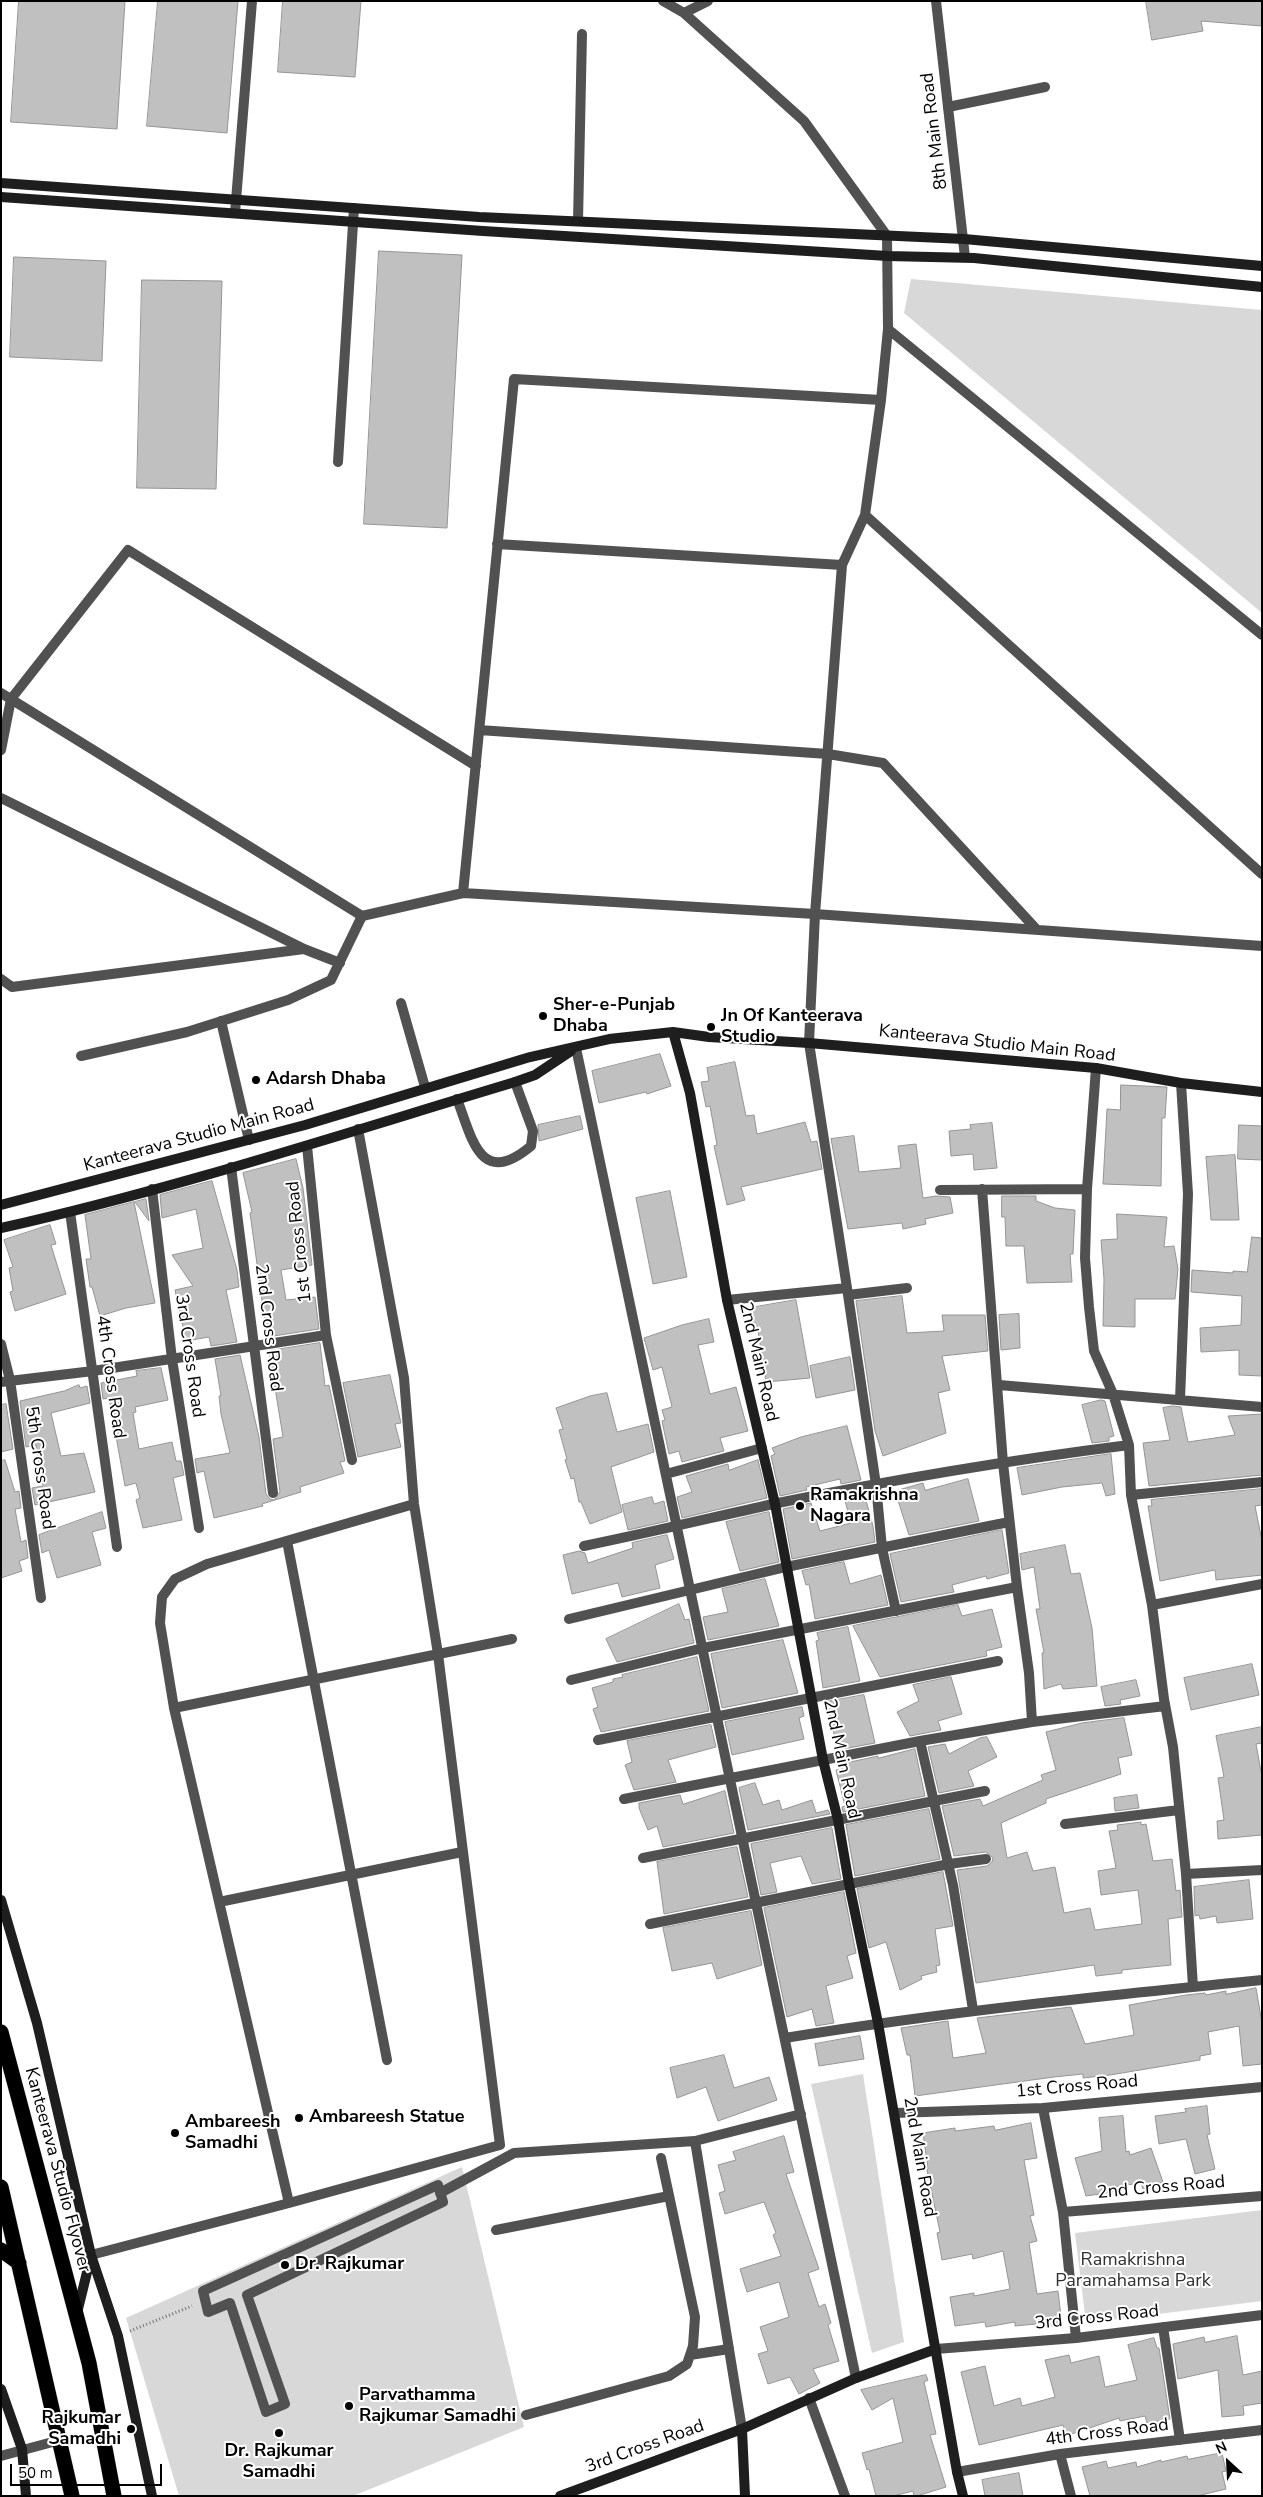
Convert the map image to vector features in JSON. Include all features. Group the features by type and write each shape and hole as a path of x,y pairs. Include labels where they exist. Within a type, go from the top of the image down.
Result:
{"highway":[{"name":"Kanteerava Studio Flyover","path":"1,2032 102,2422 114,2496"},
{"path":"1,2187 72,2496"},
{"path":"1,2250 19,2264"}],"street":[{"path":"235,213 252,1"},
{"path":"663,1 684,13 804,121 887,236 888,329 881,400 865,515 842,565 816,914 809,1043 876,1485 882,1548 896,1611"},
{"path":"684,13 708,1"},
{"name":"8th Main Road","path":"936,1 965,257"},
{"path":"578,221 582,34"},
{"path":"948,107 1045,86"},
{"path":"1,183 479,217 964,239 1262,266"},
{"path":"86,202 88,189"},
{"path":"1,197 888,256 965,257 1262,287"},
{"path":"338,462 354,208"},
{"path":"1136,273 1138,254"},
{"path":"888,329 1262,635"},
{"path":"463,893 514,379 881,400"},
{"path":"865,515 1262,874"},
{"path":"498,544 842,565"},
{"path":"1,750 11,699 128,550 476,766"},
{"path":"1,693 362,916 463,893 816,914 1262,946"},
{"path":"480,730 828,754 883,763 1037,930"},
{"path":"1,798 304,949 340,963"},
{"path":"81,1056 187,1032 288,1000 331,980 362,916"},
{"path":"1,979 12,987 304,949"},
{"path":"401,1003 425,1087"},
{"path":"221,1021 249,1140"},
{"name":"Kanteerava Studio Main Road","path":"1,1205 353,1111 425,1087 530,1056 609,1040 673,1032 709,1037 809,1043 1096,1068 1181,1083 1262,1092"},
{"name":"2nd Main Road","path":"673,1032 690,1093 727,1300 775,1504 811,1700 838,1820 895,2112 957,2472 963,2496"},
{"path":"1,1228 70,1212 308,1146 358,1129 535,1076 576,1048 856,2378"},
{"path":"1096,1068 1087,1189 1085,1258 1094,1351 1113,1394 1129,1445 1131,1494 1152,1605 1173,1747 1186,1874 1193,1987"},
{"path":"457,1099 477,1152 489,1160 504,1162 520,1155 531,1146 533,1130 515,1082"},
{"path":"1180,1400 1188,1194 1181,1083"},
{"path":"91,2256 500,2145 438,1654 414,1504 404,1378 358,1129"},
{"name":"1st Cross Road","path":"308,1146 326,1335 352,1460"},
{"name":"2nd Cross Road","path":"231,1167 273,1493"},
{"name":"3rd Cross Road","path":"152,1189 172,1359 199,1528"},
{"path":"982,1189 999,1385 1003,1463 1016,1587 1029,1673 1032,1722"},
{"path":"940,1190 1087,1189"},
{"name":"4th Cross Road","path":"70,1212 117,1547"},
{"path":"727,1300 907,1288"},
{"path":"6,1381 93,1371 326,1335"},
{"name":"5th Cross Road","path":"1,1344 41,1598"},
{"path":"999,1385 1262,1407"},
{"path":"584,1546 775,1504 876,1485 1003,1463 1129,1445"},
{"path":"666,1474 762,1448"},
{"path":"1131,1494 1262,1482"},
{"path":"289,2203 174,1708 160,1623 162,1596 175,1579 207,1564 414,1504"},
{"path":"569,1619 786,1567 1010,1522"},
{"path":"287,1541 388,2060"},
{"path":"1152,1605 1262,1584"},
{"path":"571,1680 703,1648 1016,1587"},
{"path":"174,1708 512,1639"},
{"path":"598,1740 811,1700 998,1662"},
{"path":"624,1799 920,1741 1032,1722 1166,1706"},
{"path":"920,1741 949,1864 973,2010"},
{"path":"643,1858 985,1791"},
{"path":"1065,1824 1179,1810"},
{"path":"219,1902 352,1873 462,1852"},
{"path":"650,1924 949,1864 986,1859"},
{"path":"1186,1874 1262,1870"},
{"path":"1,1900 37,2023 91,2256 118,2336 152,2496"},
{"path":"785,2038 878,2022 973,2010 1262,1980"},
{"name":"1st Cross Road","path":"895,2112 1043,2108 1262,2087"},
{"path":"1043,2108 1063,2212 1076,2338"},
{"path":"440,2193 514,2153 695,2141 800,2114"},
{"path":"695,2141 742,2429 746,2496"},
{"path":"526,2415 668,2376 687,2364 693,2346 695,2317 661,2158"},
{"path":"438,2185 440,2193 443,2202 247,2295 285,2404 266,2412 230,2303 208,2312 203,2291 438,2185"},
{"path":"496,2230 669,2196"},
{"name":"2nd Cross Road","path":"1063,2212 1262,2196"},
{"path":"76,2318 91,2256"},
{"name":"3rd Cross Road","path":"560,2496 742,2429 856,2378 936,2349 1076,2338 1262,2315"},
{"path":"1163,2327 1180,2440"},
{"path":"690,2355 729,2349"},
{"path":"1,2389 22,2449 26,2496"},
{"path":"809,2398 845,2496"},
{"name":"4th Cross Road","path":"957,2472 1060,2454 1262,2430"},
{"path":"1,2456 60,2440"},
{"path":"1060,2454 1071,2496"}],"path":[{"path":"136,2329 163,2317"}],"green space":[{"path":"911,279 1262,310 1262,613 904,313"},
{"path":"863,2074 904,2342 872,2353 811,2084"},
{"path":"462,2167 524,2427 353,2496 179,2496 126,2318"},
{"name":"Ramakrishna Paramahamsa Park","path":"1262,2210 1262,2301 1086,2323 1075,2233"}],"building":[{"path":"19,1 125,1 117,129 11,122"},
{"path":"158,1 238,1 227,133 147,126"},
{"path":"283,1 361,1 355,77 278,72"},
{"path":"1146,1 1262,1 1262,26 1201,21 1203,31 1152,40"},
{"path":"379,251 462,255 447,528 364,524"},
{"path":"14,257 106,261 102,361 10,357"},
{"path":"142,280 222,281 216,489 137,488"},
{"path":"660,1054 671,1086 647,1094 646,1092 599,1103 592,1071"},
{"path":"735,1062 746,1116 754,1115 757,1134 805,1122 811,1142 817,1141 822,1169 741,1187 745,1200 727,1205 714,1146 717,1145 710,1106 706,1107 701,1082 709,1081 707,1068"},
{"path":"1121,1085 1167,1087 1165,1118 1162,1118 1161,1186 1103,1184 1107,1109 1120,1110"},
{"path":"580,1116 583,1129 539,1141 538,1125"},
{"path":"992,1123 997,1168 974,1170 973,1154 951,1156 949,1131 971,1129 970,1125"},
{"path":"1239,1125 1262,1126 1262,1160 1238,1159"},
{"path":"854,1136 859,1172 901,1168 898,1146 916,1144 923,1198 936,1196 950,1197 953,1213 925,1219 926,1224 903,1229 902,1223 848,1229 831,1139"},
{"path":"1235,1155 1239,1220 1211,1220 1206,1157"},
{"path":"296,1159 303,1188 312,1265 281,1270 286,1300 315,1297 319,1329 267,1337 250,1213 252,1212 243,1173"},
{"path":"212,1181 237,1270 239,1287 226,1290 237,1342 211,1346 209,1337 186,1341 175,1290 193,1286 172,1255 203,1248 196,1209 162,1218 160,1195"},
{"path":"670,1191 687,1277 653,1284 636,1198"},
{"path":"1002,1196 1036,1196 1036,1201 1055,1208 1075,1210 1073,1254 1070,1254 1072,1282 1027,1283 1024,1246 1006,1246 1005,1217 1002,1217"},
{"path":"146,1199 149,1221 135,1202"},
{"path":"134,1202 155,1303 126,1308 100,1316 92,1287 90,1287 86,1259 91,1259 85,1215"},
{"path":"1117,1214 1167,1217 1164,1247 1174,1246 1178,1269 1175,1299 1135,1299 1135,1327 1103,1326 1104,1279 1101,1240 1117,1239"},
{"path":"50,1225 56,1244 51,1245 66,1294 15,1311 10,1292 13,1291 9,1268 13,1267 4,1240"},
{"path":"1252,1237 1262,1238 1262,1376 1239,1375 1239,1350 1201,1352 1200,1328 1241,1325 1242,1296 1191,1292 1192,1270 1233,1273 1233,1271 1247,1272"},
{"path":"902,1296 907,1333 944,1331 942,1315 985,1315 988,1351 942,1356 950,1390 938,1393 946,1433 883,1456 875,1431 856,1301"},
{"path":"796,1300 810,1378 766,1382 758,1331 756,1331 750,1308"},
{"path":"1019,1314 1020,1348 1001,1350 999,1315"},
{"path":"709,1319 714,1342 698,1345 710,1394 736,1387 748,1431 720,1438 724,1451 682,1462 679,1451 669,1454 662,1421 665,1420 662,1410 672,1407 662,1367 653,1370 644,1338 682,1325"},
{"path":"320,1343 325,1386 329,1385 345,1461 340,1462 344,1473 300,1487 301,1492 262,1504 263,1506 214,1518 204,1471 197,1473 195,1459 230,1453 221,1414 219,1396 221,1396 215,1359 240,1355 259,1437 266,1494 270,1499 274,1500 280,1492 273,1439 283,1437 269,1351"},
{"path":"850,1357 855,1390 816,1398 810,1366"},
{"path":"161,1368 168,1400 135,1407 136,1412 133,1413 139,1449 172,1442 176,1461 181,1461 184,1475 173,1478 182,1520 143,1528 136,1500 140,1498 136,1483 125,1486 109,1398 103,1399 101,1383 137,1376 136,1371"},
{"path":"390,1375 401,1423 395,1424 401,1447 358,1457 343,1383"},
{"path":"79,1385 80,1388 87,1386 90,1403 51,1413 61,1456 84,1453 95,1492 35,1505 32,1488 43,1486 36,1445 26,1447 20,1401 64,1391"},
{"path":"607,1393 617,1432 648,1424 654,1452 611,1467 622,1512 590,1524 581,1502 579,1502 574,1478 571,1479 565,1460 567,1459 559,1430 563,1429 556,1408 590,1396"},
{"path":"1101,1400 1105,1401 1114,1436 1109,1437 1109,1441 1092,1443 1082,1405"},
{"path":"6,1404 13,1449 1,1452 1,1405"},
{"path":"1181,1407 1188,1442 1235,1435 1228,1416 1262,1414 1262,1475 1149,1486 1143,1443 1170,1440 1163,1408"},
{"path":"847,1426 861,1480 841,1484 840,1479 806,1487 807,1490 780,1496 771,1456 775,1454 772,1448 801,1437"},
{"path":"1111,1454 1115,1494 1106,1496 1102,1483 1062,1487 1022,1495 1017,1468"},
{"path":"5,1460 15,1492 19,1491 21,1508 15,1509 21,1542 26,1540 28,1558 19,1561 22,1571 1,1578 1,1461"},
{"path":"758,1460 767,1498 682,1518 677,1497 692,1492 686,1476 728,1464 729,1470"},
{"path":"968,1479 979,1521 909,1535 895,1491 923,1483 925,1490"},
{"path":"1262,1489 1262,1505 1255,1506 1262,1541 1262,1575 1216,1580 1215,1570 1160,1581 1148,1506 1152,1506 1151,1500"},
{"path":"864,1493 873,1526 875,1542 792,1559 783,1509 811,1503 820,1531 851,1523 844,1497"},
{"path":"652,1497 654,1504 664,1501 668,1521 628,1530 622,1505"},
{"path":"102,1512 106,1528 92,1532 101,1565 57,1578 49,1550 42,1553 39,1535"},
{"path":"769,1512 779,1562 740,1571 726,1522"},
{"path":"1002,1530 1009,1573 987,1579 986,1576 952,1585 954,1592 901,1602 890,1554"},
{"path":"667,1535 674,1559 655,1565 660,1588 622,1597 618,1583 572,1594 563,1555 579,1551 585,1553 588,1563 633,1548 632,1543"},
{"path":"1065,1545 1071,1574 1080,1573 1092,1628 1097,1686 1063,1689 1061,1684 1044,1689 1042,1653 1044,1653 1036,1609 1040,1609 1034,1567 1022,1570 1020,1554"},
{"path":"844,1562 850,1584 881,1575 888,1605 815,1619 809,1584 806,1585 802,1571"},
{"path":"765,1579 779,1626 708,1640 703,1617 728,1612 722,1589"},
{"path":"679,1604 685,1620 689,1619 694,1643 617,1662 606,1639"},
{"path":"958,1605 962,1616 992,1609 1002,1647 986,1651 987,1656 880,1677 853,1626"},
{"path":"848,1627 860,1681 823,1688 816,1641 819,1640 817,1633"},
{"path":"783,1640 798,1693 722,1708 711,1654"},
{"path":"697,1657 709,1711 601,1732 593,1709 598,1707 592,1688 613,1682 613,1679 623,1677 622,1675"},
{"path":"1252,1664 1259,1695 1191,1710 1184,1678"},
{"path":"951,1677 962,1714 938,1721 941,1730 910,1736 897,1712 919,1701 913,1685"},
{"path":"1136,1680 1140,1696 1120,1700 1121,1704 1105,1706 1101,1687"},
{"path":"864,1695 875,1743 838,1750 826,1702"},
{"path":"802,1707 804,1716 799,1718 804,1739 732,1755 725,1722"},
{"path":"1124,1718 1132,1755 1118,1758 1121,1774 1046,1799 1046,1803 1001,1823 1007,1858 1027,1852 1033,1871 1055,1867 1064,1913 1090,1908 1095,1930 1142,1924 1138,1890 1101,1895 1098,1871 1116,1868 1109,1831 1118,1830 1117,1825 1141,1822 1141,1825 1146,1824 1153,1861 1172,1859 1176,1891 1180,1890 1182,1917 1168,1919 1171,1965 1122,1970 1122,1973 1096,1976 1094,1965 976,1983 957,1870 987,1866 992,1862 993,1858 986,1852 954,1856 942,1806 980,1799 983,1806 1043,1780 1041,1775 1056,1770 1046,1732 1082,1723"},
{"path":"711,1725 716,1747 668,1760 676,1782 634,1790 625,1765 632,1762 627,1741"},
{"path":"1262,1727 1262,1743 1256,1744 1262,1777 1262,1835 1218,1839 1217,1821 1224,1820 1218,1778 1224,1777 1216,1736"},
{"path":"987,1737 997,1757 968,1771 974,1786 939,1793 928,1747 945,1744 949,1754 980,1738"},
{"path":"915,1749 925,1796 843,1812 842,1807 845,1806 836,1770 842,1769 841,1764"},
{"path":"755,1783 763,1805 779,1800 782,1810 812,1800 816,1813 828,1810 830,1814 748,1830 739,1788"},
{"path":"725,1791 734,1833 663,1847 657,1826 648,1830 639,1808 639,1803 680,1795 683,1804"},
{"path":"1137,1795 1139,1808 1115,1811 1114,1798"},
{"path":"929,1809 940,1859 855,1876 846,1825"},
{"path":"832,1828 841,1879 812,1884 801,1856 770,1863 777,1892 761,1895 751,1844"},
{"path":"737,1847 748,1897 664,1914 657,1862"},
{"path":"943,1872 953,1926 935,1929 940,1965 936,1966 937,1972 921,1976 922,1979 900,1990 886,1942 869,1948 857,1889"},
{"path":"1249,1880 1253,1919 1217,1923 1216,1916 1200,1919 1199,1915 1195,1916 1194,1887"},
{"path":"844,1892 856,1953 847,1956 853,1978 826,1986 834,2023 816,2026 812,2009 787,2017 764,1908"},
{"path":"751,1911 762,1965 717,1979 712,1963 672,1971 663,1928"},
{"path":"1256,1988 1262,2023 1262,2064 1243,2066 1239,2026 1208,2032 1211,2054 1200,2056 1200,2060 1110,2075 1083,2078 1083,2074 1054,2077 915,2096 910,2055 907,2055 901,2028 948,2021 953,2058 986,2053 977,2018 1071,2007 1085,2044 1134,2035 1129,2005 1186,1995 1205,1993 1206,1995 1226,1991 1226,1994"},
{"path":"860,2036 864,2059 819,2066 815,2044"},
{"path":"724,2055 734,2088 769,2077 777,2100 718,2121 706,2087 677,2098 670,2068"},
{"path":"1207,2106 1210,2134 1207,2135 1215,2169 1195,2174 1186,2139 1159,2144 1155,2116 1186,2112 1185,2109"},
{"path":"1123,2116 1126,2152 1129,2151 1130,2155 1151,2148 1163,2182 1143,2189 1141,2183 1112,2187 1113,2192 1086,2196 1075,2158 1102,2151 1099,2118"},
{"path":"1031,2123 1037,2158 1024,2160 1034,2215 1030,2216 1037,2241 1029,2243 1037,2294 1058,2291 1062,2325 1046,2326 1046,2323 1015,2326 1015,2322 986,2327 985,2322 955,2326 950,2297 974,2293 974,2296 1010,2289 1003,2251 973,2259 972,2254 942,2260 937,2233 940,2232 927,2170 923,2133 955,2128 955,2131 994,2126 995,2130"},
{"path":"784,2136 794,2172 786,2174 819,2269 808,2273 819,2307 825,2304 831,2323 828,2325 839,2361 813,2369 820,2383 799,2394 790,2377 768,2384 758,2354 768,2351 760,2327 789,2317 779,2282 747,2292 740,2269 781,2256 773,2235 776,2233 764,2202 725,2214 719,2193 725,2191 718,2165 736,2160 733,2152"},
{"path":"1237,2336 1243,2375 1262,2371 1262,2403 1243,2406 1244,2415 1222,2417 1218,2370 1178,2379 1173,2344 1204,2337 1205,2342"},
{"path":"1154,2338 1157,2348 1159,2348 1170,2419 1147,2423 1145,2416 1120,2421 1119,2418 1066,2436 1063,2425 979,2445 961,2372 985,2366 994,2406 1020,2398 1022,2406 1055,2397 1045,2360 1069,2355 1071,2363 1099,2356 1105,2387 1137,2380 1128,2345"},
{"path":"926,2375 928,2380 924,2382 936,2434 930,2435 946,2487 917,2496 914,2496 913,2491 893,2496 876,2496 869,2469 867,2470 862,2453 903,2442 893,2398 872,2410 861,2390"},
{"path":"1222,2453 1226,2471 1222,2472 1226,2489 1197,2496 1090,2496 1082,2467 1106,2461 1108,2468 1136,2462 1137,2467 1161,2460 1161,2462 1187,2456 1188,2459"},
{"path":"1019,2473 1023,2496 985,2496 982,2480"}],"place":[{"name":"Sher-e-Punjab Dhaba","path":"543,1016"},
{"name":"Jn Of Kanteerava Studio","path":"711,1027"},
{"name":"Adarsh Dhaba","path":"256,1080"},
{"name":"Ramakrishna Nagara","path":"800,1506"},
{"name":"Ambareesh Statue","path":"299,2118"},
{"name":"Ambareesh Samadhi","path":"175,2133"},
{"name":"Dr. Rajkumar","path":"285,2265"},
{"name":"Parvathamma Rajkumar Samadhi","path":"349,2406"},
{"name":"Rajkumar Samadhi","path":"131,2429"},
{"name":"Dr. Rajkumar Samadhi","path":"279,2433"}]}
